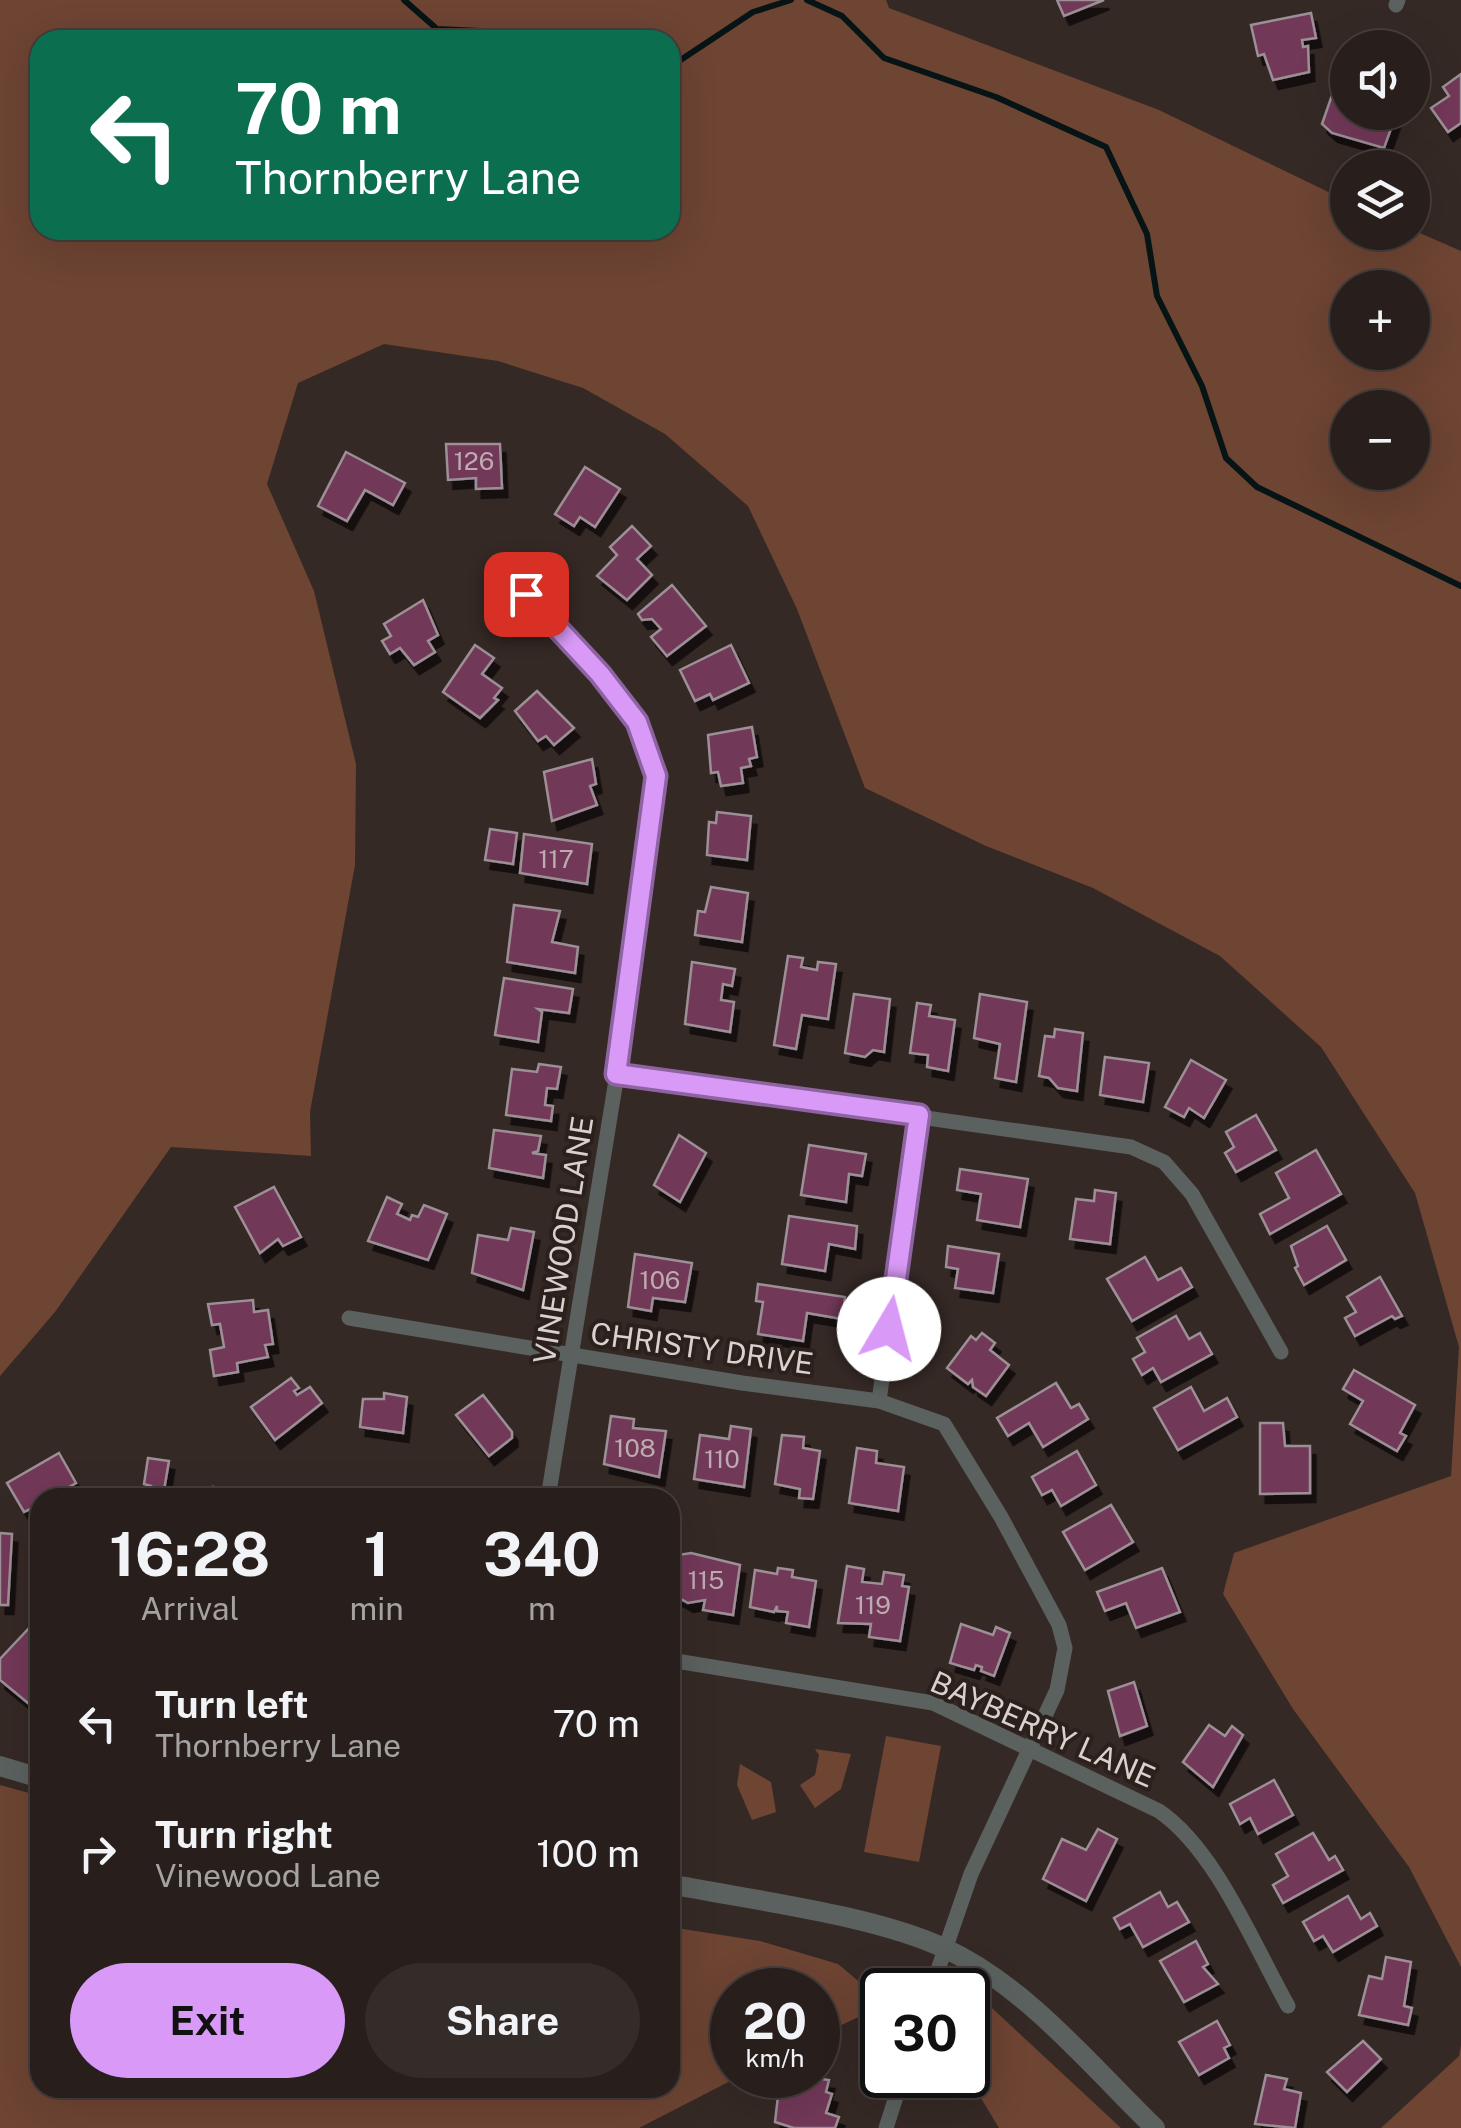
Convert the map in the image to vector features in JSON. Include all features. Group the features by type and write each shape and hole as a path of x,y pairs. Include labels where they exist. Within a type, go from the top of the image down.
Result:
{"street":[{"name":"VINEWOOD LANE","path":"501,568 600,674 637,722 656,776 616,1074 550,1488"},
{"path":"616,1074 1131,1148 1164,1162 1192,1194 1281,1352"},
{"path":"880,1401 919,1115"},
{"name":"CHRISTY DRIVE","path":"350,1318 573,1356 880,1401 929,1415 954,1437 1059,1625 1064,1669 971,1874 938,1968"},
{"name":"BAYBERRY LANE","path":"680,1662 933,1704 1160,1811 1184,1828 1288,2006"},
{"path":"0,1766 30,1775"},
{"path":"680,1886 872,1926 945,1948 1033,2010 1155,2128"},
{"path":"886,2128 896,2098"}],"shaded area":[{"path":"0,0 886,0 889,8 1159,110 1330,193 1330,250 1430,250 1430,237 1461,251 1461,1967 1409,1867 1293,1709 1223,1594 1234,1553 1451,1476 1459,1347 1415,1193 1321,1047 1220,956 1093,888 986,846 865,788 797,609 748,506 665,434 583,388 498,361 384,344 298,383 267,484 314,591 356,764 355,865 310,1112 311,1156 171,1147 55,1312 0,1376"},
{"path":"886,1736 941,1746 919,1862 864,1852"},
{"path":"815,1749 851,1754 841,1789 815,1808 800,1785 815,1775 819,1755"},
{"path":"740,1764 771,1782 776,1812 752,1820 737,1785"},
{"path":"0,1785 30,1793 30,2098 680,2098 680,1929 760,1941 838,1964 860,1983 860,2016 840,2026 840,1968 710,1968 710,2091 639,2128 0,2128"},
{"path":"990,2006 1121,2128 999,2128 981,2098 990,2098"},
{"path":"1461,2045 1461,2128 1381,2128 1459,2056"}],"building":[{"path":"1057,0 1104,0 1064,16"},
{"path":"1311,13 1316,38 1302,40 1303,47 1308,46 1309,72 1273,80 1264,54 1258,56 1251,25"},
{"path":"1461,74 1461,123 1448,132 1431,108 1449,96 1443,87"},
{"path":"1330,101 1330,130 1390,130 1384,148 1332,133 1322,124"},
{"path":"446,444 500,444 502,488 476,489 476,478 448,480"},
{"path":"346,452 405,483 393,505 365,490 347,521 318,506"},
{"path":"585,467 620,489 595,527 580,517 574,526 555,514"},
{"path":"632,526 651,546 637,559 652,575 627,600 597,576 617,555 610,547"},
{"path":"672,585 706,626 667,656 651,637 661,629 652,619 642,620 638,614"},
{"path":"423,600 438,635 428,641 435,652 414,665 400,648 390,654 382,641 391,636 384,624"},
{"path":"475,645 494,658 482,674 502,688 494,698 498,700 480,718 443,692"},
{"path":"731,645 749,683 713,700 710,694 695,701 680,670"},
{"path":"537,691 574,728 554,745 546,736 538,741 515,711"},
{"path":"752,727 757,757 749,759 751,766 741,768 743,783 721,786 718,772 711,773 708,735"},
{"path":"592,759 596,784 590,786 597,805 552,821 544,772"},
{"path":"717,812 751,816 747,860 707,855 709,822 716,823"},
{"path":"490,829 517,833 513,864 485,860"},
{"path":"524,834 592,844 587,884 520,873"},
{"path":"711,887 748,893 742,942 695,935 698,911 705,912"},
{"path":"514,905 560,911 552,942 578,947 575,973 507,962"},
{"path":"788,956 803,958 801,967 817,970 818,962 836,964 828,1019 802,1015 796,1049 774,1045"},
{"path":"692,962 735,969 732,986 723,984 721,1000 734,1002 730,1032 685,1024"},
{"path":"504,978 573,989 569,1013 538,1009 542,1012 538,1042 495,1035"},
{"path":"854,994 890,999 884,1052 873,1050 865,1057 845,1053"},
{"path":"980,994 1027,1002 1016,1082 995,1078 1000,1044 974,1038"},
{"path":"917,1003 931,1005 929,1016 955,1020 948,1071 927,1067 928,1055 910,1053"},
{"path":"1055,1029 1083,1033 1077,1091 1058,1088 1049,1078 1039,1076 1045,1036 1054,1037"},
{"path":"1105,1057 1149,1063 1143,1102 1100,1095"},
{"path":"1191,1060 1226,1080 1204,1118 1189,1108 1184,1117 1165,1107"},
{"path":"539,1064 561,1067 557,1089 547,1088 545,1105 553,1106 551,1121 506,1115 512,1069 537,1072"},
{"path":"1256,1115 1276,1150 1236,1172 1225,1153 1234,1147 1226,1132"},
{"path":"494,1130 541,1136 538,1151 532,1153 546,1155 543,1178 489,1168"},
{"path":"679,1135 706,1153 680,1202 654,1185"},
{"path":"809,1145 866,1154 862,1176 849,1174 846,1202 801,1195"},
{"path":"1316,1150 1341,1194 1270,1234 1260,1214 1289,1198 1276,1173"},
{"path":"960,1169 1028,1179 1020,1227 977,1220 981,1194 957,1190"},
{"path":"274,1187 301,1237 283,1246 278,1239 260,1253 235,1207"},
{"path":"1095,1190 1116,1193 1110,1244 1070,1239 1076,1199 1094,1201"},
{"path":"387,1197 402,1204 397,1214 410,1220 412,1215 418,1217 424,1205 447,1214 428,1260 368,1241"},
{"path":"789,1216 857,1226 855,1249 829,1244 825,1271 782,1264"},
{"path":"1327,1226 1346,1260 1304,1285 1295,1268 1298,1266 1291,1246"},
{"path":"511,1228 534,1232 523,1290 472,1273 478,1235 508,1240"},
{"path":"948,1246 999,1254 993,1293 955,1288 958,1269 946,1267"},
{"path":"635,1254 692,1263 685,1302 653,1298 651,1311 628,1307"},
{"path":"1145,1257 1158,1280 1181,1268 1192,1287 1132,1321 1107,1279"},
{"path":"1380,1277 1402,1316 1392,1316 1355,1336 1345,1318 1356,1312 1347,1297"},
{"path":"758,1284 845,1297 842,1319 807,1313 803,1341 758,1334 763,1302 756,1301"},
{"path":"253,1300 254,1312 268,1310 273,1344 265,1345 268,1357 237,1363 238,1372 214,1376 210,1350 224,1347 220,1324 212,1325 208,1304"},
{"path":"1176,1316 1189,1339 1200,1333 1212,1354 1161,1382 1153,1368 1142,1375 1133,1359 1145,1352 1137,1338"},
{"path":"982,1333 995,1343 990,1350 1009,1365 986,1396 973,1387 972,1380 968,1384 947,1368 971,1336 976,1340"},
{"path":"1354,1370 1415,1405 1400,1433 1406,1436 1397,1451 1350,1424 1363,1401 1343,1389"},
{"path":"291,1378 299,1388 294,1391 297,1395 310,1387 322,1403 275,1440 251,1407"},
{"path":"1056,1383 1071,1408 1079,1404 1088,1419 1043,1447 1029,1423 1008,1436 997,1418"},
{"path":"1191,1387 1204,1411 1227,1398 1237,1417 1178,1450 1154,1408"},
{"path":"384,1393 407,1397 403,1433 360,1427 363,1399 384,1399"},
{"path":"483,1395 512,1432 512,1438 489,1456 456,1415"},
{"path":"611,1416 634,1419 633,1428 666,1431 659,1477 604,1464"},
{"path":"1260,1423 1283,1423 1285,1446 1310,1446 1310,1493 1260,1494"},
{"path":"731,1426 751,1429 744,1487 694,1479 700,1435 729,1439"},
{"path":"782,1435 804,1437 803,1448 820,1451 813,1499 799,1498 800,1489 775,1484"},
{"path":"857,1448 877,1451 876,1463 904,1467 898,1511 849,1503"},
{"path":"1077,1451 1096,1485 1061,1506 1052,1490 1042,1495 1032,1477"},
{"path":"59,1453 76,1483 67,1488 30,1488 30,1509 24,1512 7,1483"},
{"path":"148,1458 169,1461 164,1488 144,1484"},
{"path":"1111,1505 1133,1542 1085,1570 1063,1532"},
{"path":"0,1533 12,1534 8,1605 0,1605"},
{"path":"691,1553 740,1565 733,1615 703,1610 705,1600 688,1603 680,1598 680,1555"},
{"path":"847,1566 864,1569 862,1582 882,1584 884,1572 904,1575 902,1586 909,1587 900,1641 869,1637 871,1624 838,1623"},
{"path":"778,1568 793,1570 792,1577 816,1581 809,1627 786,1623 788,1612 777,1611 777,1606 774,1612 750,1607 755,1570 777,1574"},
{"path":"1162,1568 1180,1612 1136,1628 1126,1603 1105,1611 1097,1592"},
{"path":"961,1624 993,1635 996,1627 1010,1633 994,1676 976,1665 974,1670 950,1663"},
{"path":"30,1627 30,1705 0,1680 0,1659"},
{"path":"1134,1682 1147,1726 1120,1736 1108,1691"},
{"path":"1209,1725 1225,1736 1232,1726 1243,1735 1213,1787 1183,1762"},
{"path":"1274,1780 1293,1815 1258,1834 1250,1818 1240,1824 1230,1804"},
{"path":"1098,1829 1117,1839 1086,1901 1043,1879 1062,1839 1086,1850"},
{"path":"1313,1833 1329,1860 1335,1856 1343,1870 1283,1903 1273,1885 1288,1876 1276,1854"},
{"path":"1160,1892 1168,1907 1177,1902 1189,1922 1143,1947 1130,1924 1120,1929 1114,1918"},
{"path":"1348,1896 1361,1919 1370,1913 1377,1926 1333,1952 1323,1936 1314,1941 1303,1922"},
{"path":"1196,1941 1208,1964 1203,1967 1218,1984 1184,2002 1160,1961"},
{"path":"1386,1957 1411,1962 1404,2006 1412,2008 1408,2025 1359,2015 1369,1976 1382,1979"},
{"path":"1217,2021 1230,2045 1224,2048 1229,2058 1199,2075 1179,2042"},
{"path":"1363,2041 1381,2059 1347,2092 1327,2072"},
{"path":"1266,2075 1287,2079 1284,2089 1301,2093 1295,2128 1255,2124"},
{"path":"778,2098 831,2098 826,2113 839,2117 835,2128 794,2128 775,2122"}],"waterway":[{"path":"404,0 437,29 459,30"},
{"path":"680,60 753,12 791,0"},
{"path":"807,0 842,16 884,58 996,97 1106,147 1147,234 1157,296 1202,386 1226,458 1257,487 1461,586"}],"route":[{"path":"526,594 600,674 637,722 656,776 616,1074 919,1115 889,1329"}]}
